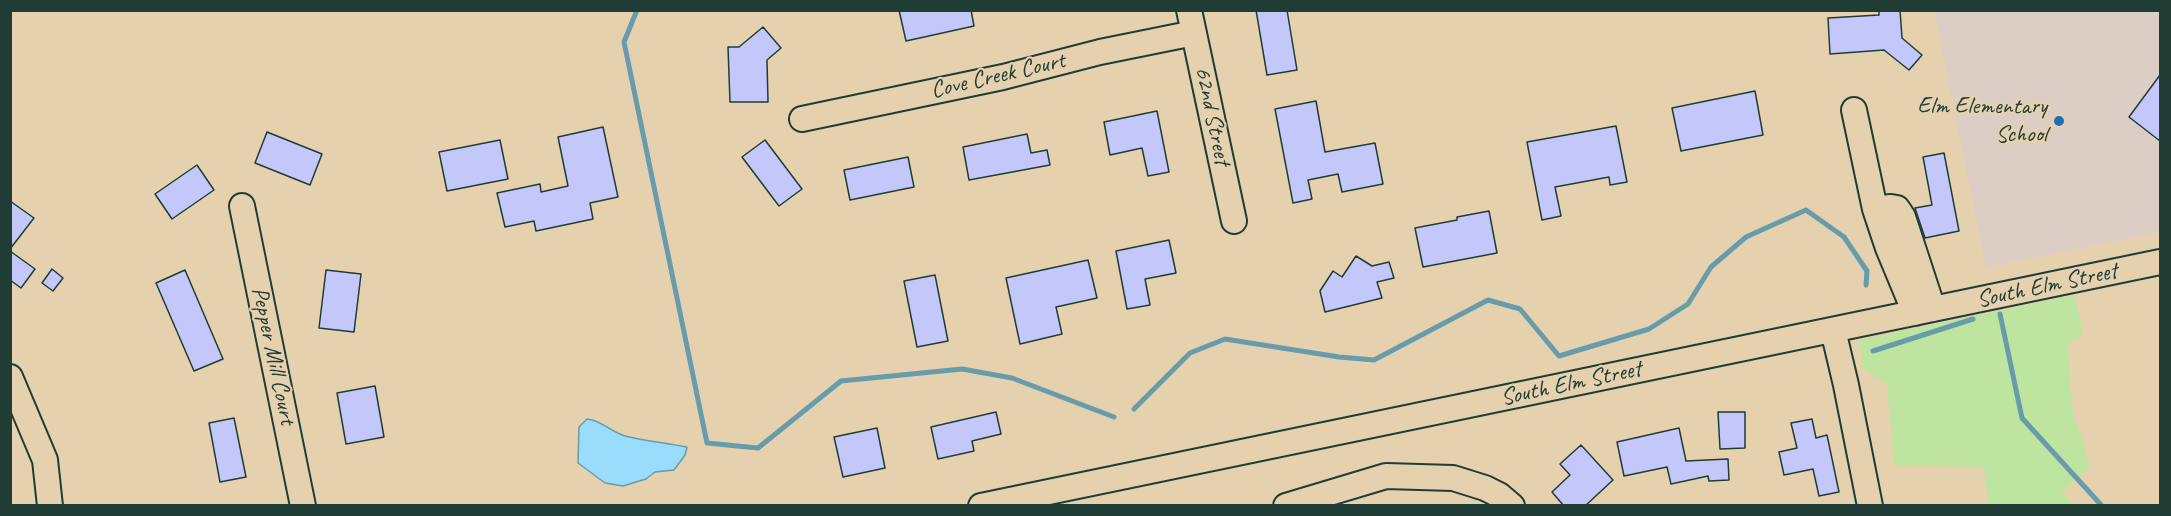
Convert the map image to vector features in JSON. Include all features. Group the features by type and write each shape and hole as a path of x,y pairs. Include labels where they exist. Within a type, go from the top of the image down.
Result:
{"street":[{"name":"Cove Creek Court","path":"802,119 1003,77 1100,52 1192,22"},
{"name":"62nd Street","path":"1192,22 1234,221"},
{"path":"1854,110 1875,209 1897,208 1903,217 1924,311"},
{"name":"Pepper Mill Court","path":"242,206 303,506"},
{"name":"South Elm Street","path":"981,506 2160,262"},
{"path":"1833,330 1870,506"},
{"path":"10,377 45,460 50,506"},
{"path":"1286,506 1386,476 1453,478 1485,488 1499,495 1512,506"}],"shaded area":[{"name":"Elm Elementary School","path":"1934,11 2160,11 2160,232 1986,267"}],"green space":[{"path":"2075,295 2083,334 2068,343 2072,411 2084,443 2089,468 2061,492 2075,505 1988,505 1984,467 1894,465 1887,385 1862,367 1860,340"}],"water":[{"path":"587,419 597,421 625,436 687,447 685,455 674,470 655,472 646,479 623,486 605,483 578,463 579,427"}],"building":[{"path":"899,10 971,10 974,26 906,41"},
{"path":"1256,10 1287,10 1297,70 1267,75"},
{"path":"1879,10 1900,10 1902,38 1922,55 1909,70 1884,50 1830,54 1828,18 1879,15"},
{"path":"763,27 781,48 767,60 768,102 730,102 728,47 739,47"},
{"path":"2160,75 2160,141 2129,117"},
{"path":"1755,91 1763,135 1681,151 1672,108"},
{"path":"1316,101 1325,152 1375,143 1383,184 1342,192 1338,174 1308,180 1312,199 1293,203 1275,109"},
{"path":"1157,111 1169,172 1148,176 1142,148 1110,155 1104,122"},
{"path":"1616,126 1627,182 1610,185 1609,177 1555,187 1561,216 1542,220 1527,142"},
{"path":"603,127 618,197 590,203 593,219 536,231 534,221 505,227 497,193 540,184 541,192 568,186 558,137"},
{"path":"267,132 322,154 310,185 255,163"},
{"path":"1027,134 1031,153 1047,150 1050,165 969,180 963,147"},
{"path":"500,140 508,179 447,191 439,152"},
{"path":"765,140 802,189 779,206 742,157"},
{"path":"1944,153 1959,231 1925,238 1915,208 1932,205 1923,157"},
{"path":"908,157 914,187 850,200 844,170"},
{"path":"197,165 214,190 172,219 155,194"},
{"path":"10,201 34,218 10,249"},
{"path":"1489,211 1497,253 1423,267 1415,228"},
{"path":"1169,240 1176,273 1145,279 1150,305 1127,309 1116,251"},
{"path":"10,251 35,269 21,288 10,280"},
{"path":"1356,256 1372,266 1389,262 1394,278 1377,282 1382,298 1325,312 1320,291 1333,271 1342,277"},
{"path":"1088,260 1097,298 1056,307 1062,334 1020,344 1006,278"},
{"path":"52,269 63,278 53,291 42,283"},
{"path":"185,270 223,359 194,371 156,283"},
{"path":"326,270 361,274 354,332 319,328"},
{"path":"935,275 948,341 917,347 904,281"},
{"path":"375,386 384,437 346,444 337,393"},
{"path":"996,412 1001,434 972,441 974,451 938,459 931,427"},
{"path":"1718,412 1745,412 1745,448 1720,449"},
{"path":"234,418 246,477 220,482 209,423"},
{"path":"1812,419 1816,438 1827,435 1839,492 1819,496 1813,469 1784,475 1779,452 1797,448 1791,423"},
{"path":"877,428 885,468 843,477 834,437"},
{"path":"1679,428 1686,461 1728,459 1729,480 1709,481 1708,476 1671,484 1667,467 1624,476 1617,442"},
{"path":"1581,445 1613,480 1585,506 1564,506 1552,492 1570,475 1560,464"}],"waterway":[{"path":"637,10 624,42 707,443 758,448 841,381 962,369 1012,378 1114,417"},
{"path":"1134,409 1190,353 1225,339 1339,357 1374,360 1488,300 1520,309 1559,356 1649,329 1688,304 1711,267 1746,237 1806,210 1844,237 1867,271 1866,285"},
{"path":"2000,314 2022,418 2102,506"},
{"path":"1873,351 1973,319"}],"place":[{"name":"Elm Elementary School","path":"2059,121"}]}
